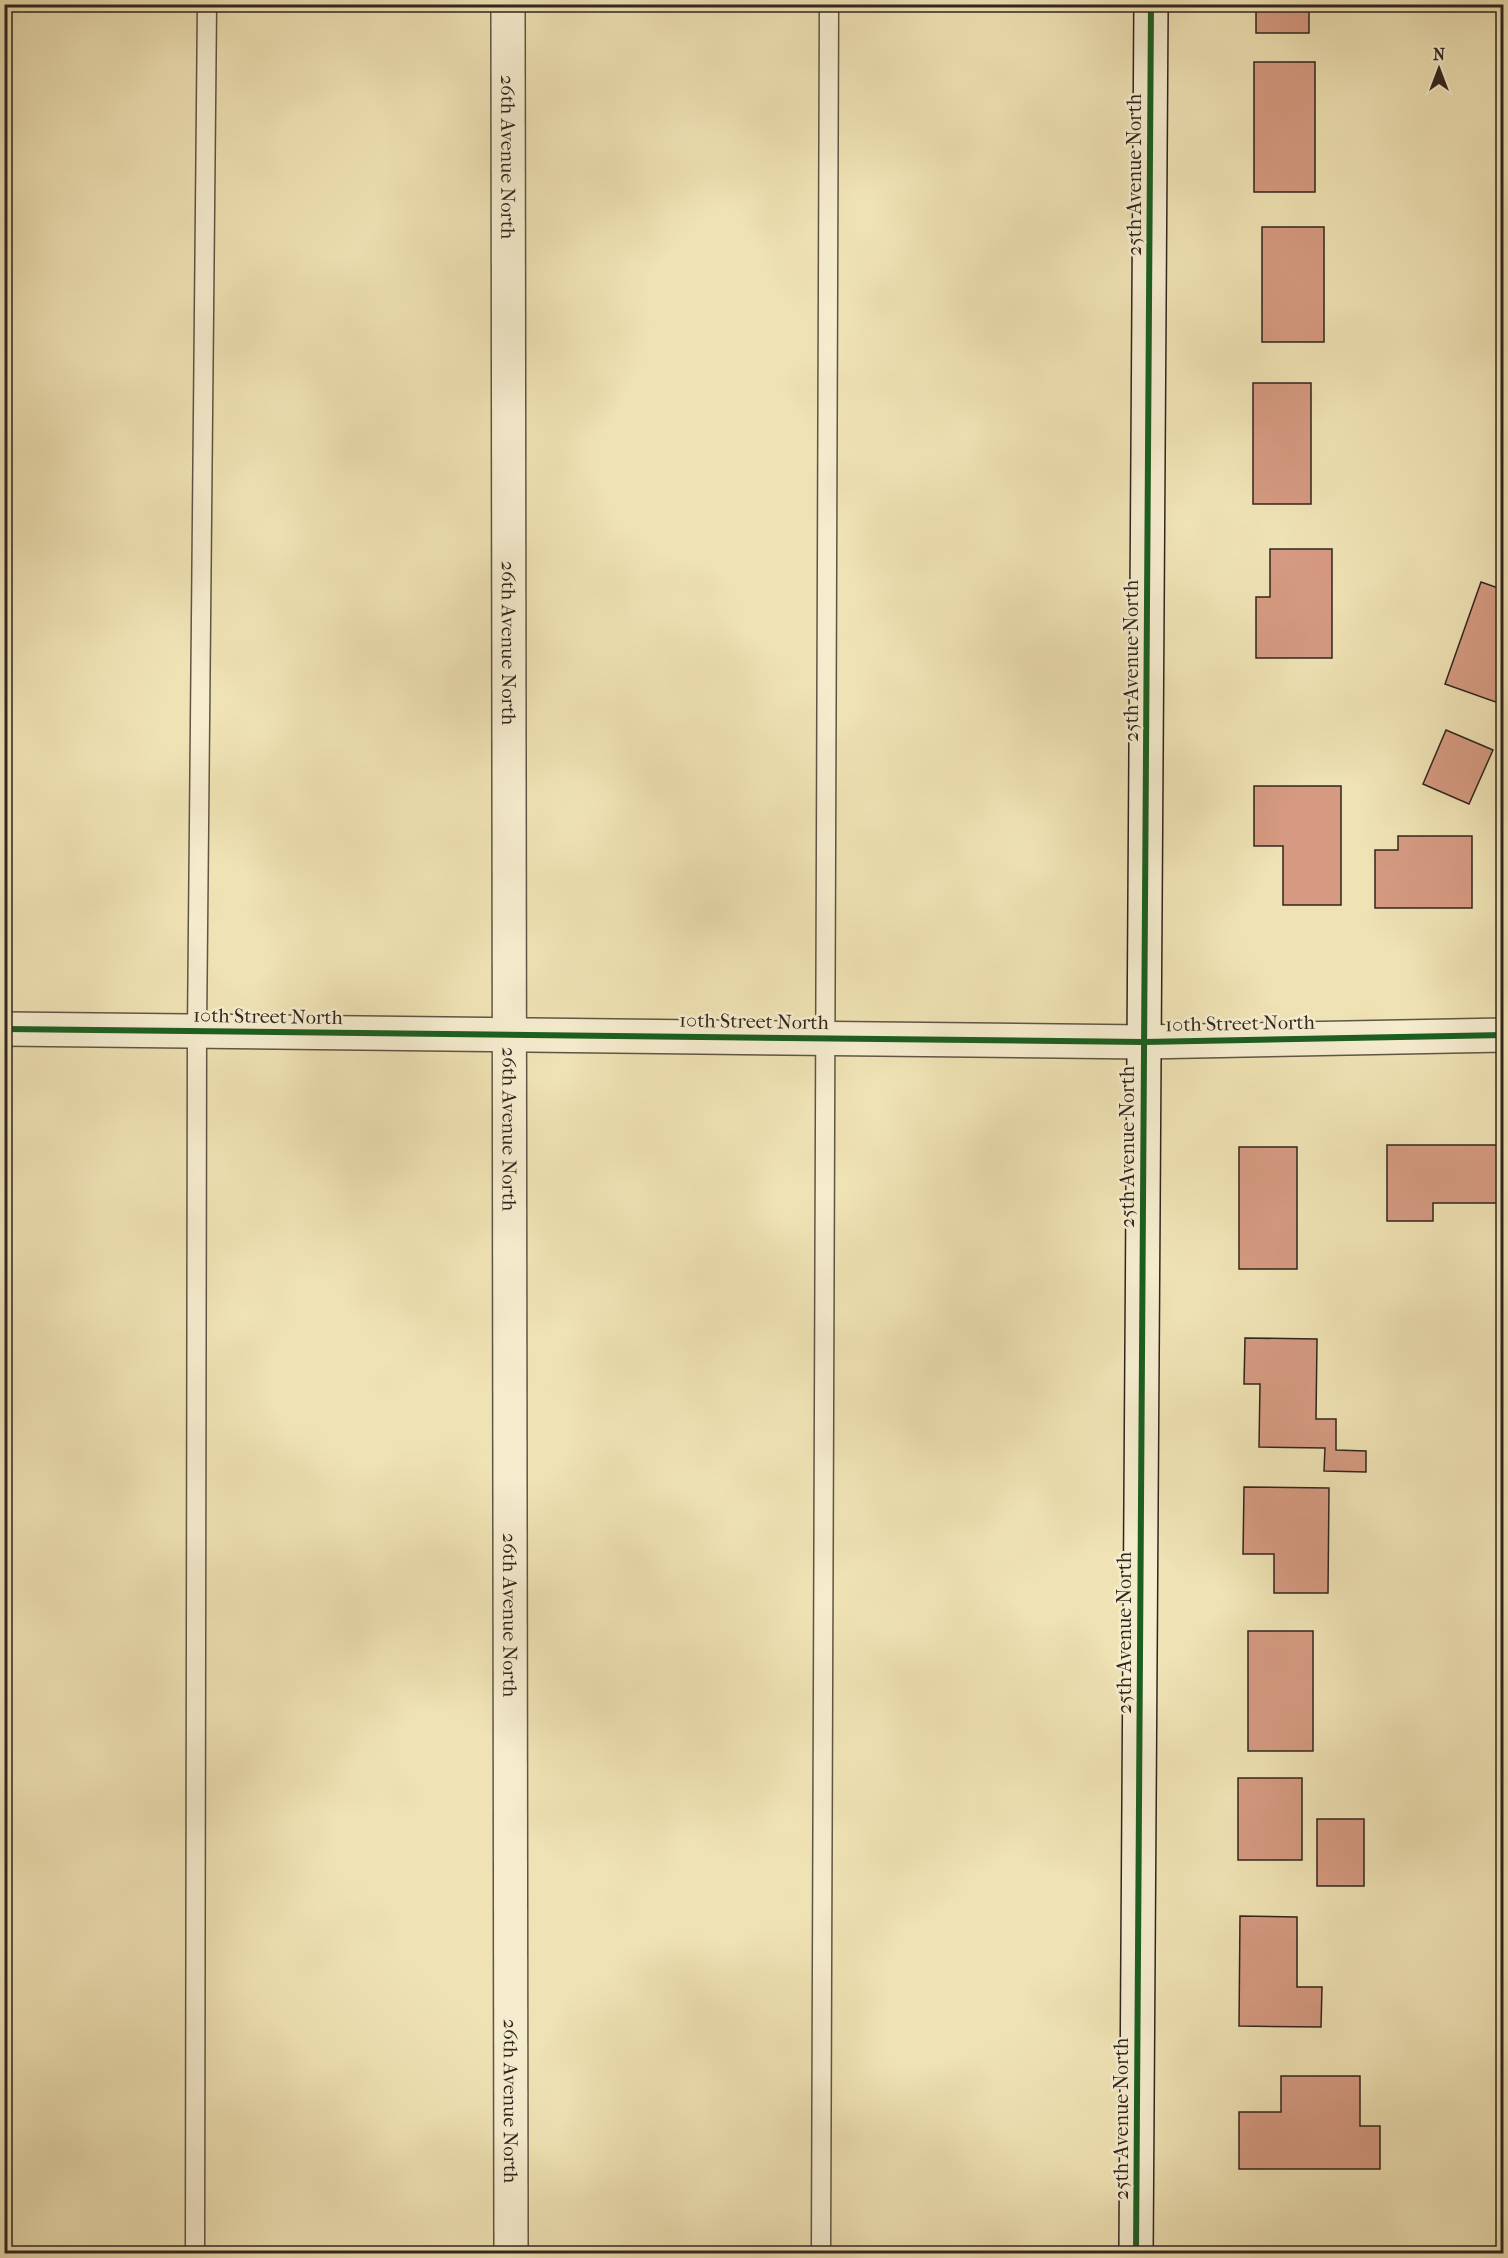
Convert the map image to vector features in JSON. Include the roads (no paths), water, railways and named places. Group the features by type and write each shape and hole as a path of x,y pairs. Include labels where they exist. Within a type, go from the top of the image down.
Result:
{"street":[{"name":"26th Avenue North","path":"508,4 511,2253"},
{"name":"25th Avenue North","path":"1136,2253 1151,4"},
{"name":"10th Street North","path":"4,1029 1144,1042 1503,1035"}],"lane":[{"path":"195,2253 197,1031 207,4"},
{"path":"821,2253 829,4"}]}
